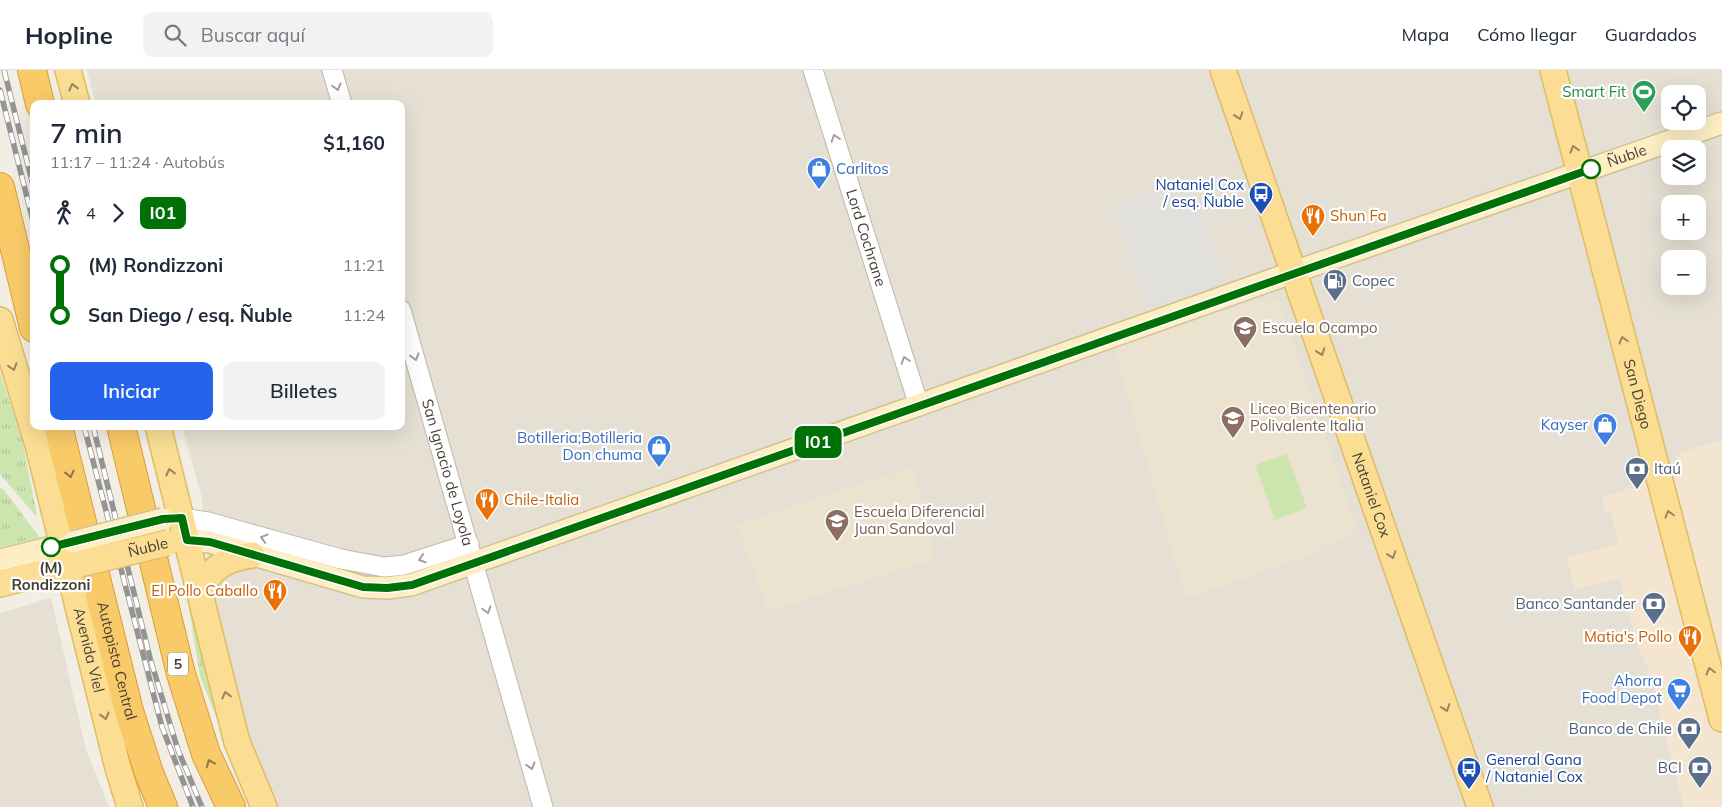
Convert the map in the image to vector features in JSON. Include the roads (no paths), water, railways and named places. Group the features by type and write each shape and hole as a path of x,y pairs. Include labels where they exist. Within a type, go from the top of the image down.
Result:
{"highway":[{"path":"32,70 39,100"},
{"path":"0,187 30,311"},
{"name":"Autopista Central","path":"59,430 129,711 160,802"},
{"name":"5","path":"122,430 190,705 206,754 231,807"}],"main road":[{"path":"68,70 76,100"},
{"name":"Nataniel Cox","path":"1223,70 1480,807"},
{"name":"San Diego","path":"1553,70 1720,705"},
{"name":"Ñuble","path":"0,584 70,554 175,530 352,584 374,588 412,585 471,553 919,406 1294,272 1722,123"},
{"name":"Avenida Viel","path":"0,320 30,421"},
{"name":"Avenida Viel","path":"33,430 70,554 130,807"},
{"path":"159,430 175,530 200,592 238,742 264,807"},
{"path":"0,560 70,554"},
{"path":"200,592 206,578 216,568 230,560 252,555"}],"street":[{"path":"332,70 341,100"},
{"name":"Lord Cochrane","path":"813,70 919,406"},
{"name":"San Ignacio de Loyola","path":"405,324 543,807"},
{"name":"Ñuble","path":"175,530 208,522 340,559 384,567 471,553"}],"railway":[{"path":"4,70 30,173"},
{"path":"0,90 30,209"},
{"path":"85,430 162,727 193,807"},
{"path":"94,430 150,658 178,750 202,807"}],"place":[{"name":"Smart Fit","path":"1644,113"},
{"name":"Carlitos","path":"819,190"},
{"name":"Nataniel Cox / esq. Ñuble","path":"1261,215"},
{"name":"Shun Fa","path":"1313,237"},
{"name":"Copec","path":"1335,302"},
{"name":"Escuela Ocampo","path":"1245,349"},
{"name":"Liceo Bicentenario Polivalente Italia","path":"1233,439"},
{"name":"Kayser","path":"1605,446"},
{"name":"Botilleria;Botilleria Don chuma","path":"659,468"},
{"name":"Itaú","path":"1637,490"},
{"name":"Chile-Italia","path":"487,521"},
{"name":"Escuela Diferencial Juan Sandoval","path":"837,542"},
{"name":"(M) Rondizzoni","path":"51,547"},
{"name":"El Pollo Caballo","path":"275,612"},
{"name":"Banco Santander","path":"1654,625"},
{"name":"Matia's Pollo","path":"1690,658"},
{"name":"Ahorra Food Depot","path":"1679,711"},
{"name":"Banco de Chile","path":"1689,750"},
{"name":"BCI","path":"1700,789"},
{"name":"General Gana / Nataniel Cox","path":"1469,790"}]}
